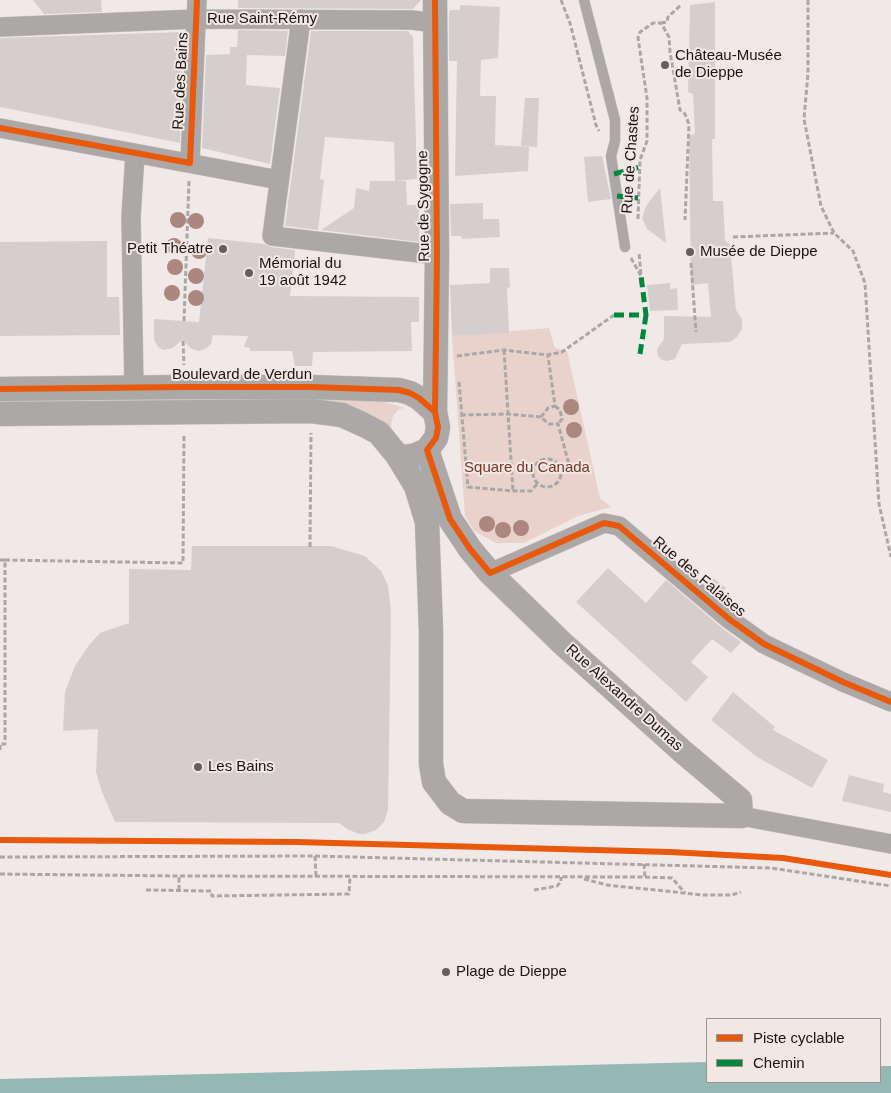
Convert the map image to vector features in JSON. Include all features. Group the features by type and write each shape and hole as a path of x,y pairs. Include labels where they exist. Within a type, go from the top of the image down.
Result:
{"street":[{"name":"Rue des Bains","path":"190,163 197,0"},
{"name":"Rue Saint-Rémy","path":"0,28 196,19 412,20 434,11"},
{"name":"Rue de Sygogne","path":"434,11 437,255 435,377 437,419"},
{"path":"301,18 272,236 437,255"},
{"path":"0,128 279,180"},
{"path":"134,154 131,217 134,388"},
{"path":"410,393 423,389 435,377"},
{"name":"Boulevard de Verdun","path":"0,389 312,387 399,390 419,398 437,419"},
{"path":"0,414 311,412 342,415 364,424 378,433 397,455 416,486 427,522 431,631 431,764 434,782 450,803 463,811 741,816 891,844"},
{"path":"397,455 405,457 427,450 436,438 437,419"},
{"name":"Rue Alexandre Dumas","path":"427,450 450,518 470,549 490,573 562,643 740,800 741,816"},
{"name":"Rue des Falaises","path":"490,573 604,524 619,526 728,619 764,644 843,682 891,702"}],"lane":[{"path":"584,0 615,120 615,141 611,156 625,247"}],"path":[{"path":"808,0 808,73 804,119 821,206 834,233 853,251 865,283 880,504 891,557"},
{"path":"661,23 669,37 680,110 685,114 689,124 685,220"},
{"path":"184,321 190,163"},
{"path":"733,237 834,233"},
{"path":"625,247 641,276 639,249"},
{"path":"690,263 696,332"},
{"path":"458,365 457,356 504,350 548,355 562,352 614,315"},
{"path":"504,350 513,491"},
{"path":"437,419 462,414 508,414 542,417 549,424 558,424 562,420 560,410 555,406 548,355"},
{"path":"459,375 468,487 531,491 538,483"},
{"path":"542,417 548,408 555,406"},
{"path":"0,560 183,563 184,412"},
{"path":"310,547 311,412"},
{"path":"558,424 570,468 561,471"},
{"path":"544,459 553,460 561,471 559,480 547,486 538,483 534,471 537,463 544,459"},
{"path":"0,752 0,744 5,744 5,560"},
{"path":"0,857 315,856 771,868 891,886"},
{"path":"315,856 316,876"},
{"path":"644,864 645,877"},
{"path":"0,874 645,877 672,878 685,893"},
{"path":"179,876 179,890"},
{"path":"146,890 211,891 212,896 349,894 350,877"},
{"path":"534,890 557,886 561,882 561,877"},
{"path":"578,877 607,885 685,893 732,895 741,892"}],"green space":[{"name":"Square du Canada","path":"549,328 555,348 567,351 600,498 611,507 578,516 524,543 496,543 474,531 465,516 452,336"},
{"path":"359,398 382,401 405,408 399,409 393,416 391,425 393,432 375,419 0,404 0,399"}],"water":[{"path":"706,1062 706,1083 881,1083 881,1066 891,1066 891,1093 0,1093 0,1079"}],"building":[{"path":"33,0 101,0 102,12 44,14"},
{"path":"238,0 421,0 413,9 238,8"},
{"path":"715,2 715,139 712,139 713,201 723,201 725,240 730,245 736,310 742,319 742,329 737,337 730,342 682,344 675,359 667,361 662,360 658,356 657,349 664,339 664,316 711,317 708,283 691,285 689,135 695,134 693,94 688,92 690,5"},
{"path":"460,5 500,7 498,58 481,60 480,96 496,96 495,145 529,147 528,171 455,176 457,61 449,61 449,12 450,10 460,10"},
{"path":"238,30 288,31 285,56 247,55 246,85 280,88 270,164 202,148 206,55 230,54 230,47 237,47"},
{"path":"311,31 408,31 413,37 417,179 395,181 394,142 325,137 320,179 324,180 318,230 285,226"},
{"path":"183,32 180,143 0,107 0,38"},
{"path":"525,98 539,98 537,147 521,146"},
{"path":"602,156 611,199 588,202 584,157"},
{"path":"370,181 406,181 407,205 419,205 419,242 321,230 354,208 356,188 369,191"},
{"path":"660,188 666,243 647,229 642,218 646,206"},
{"path":"483,203 483,219 499,219 500,237 462,239 461,236 451,236 450,204"},
{"path":"208,238 264,244 271,247 295,250 290,296 419,297 419,322 411,322 412,351 313,352 312,366 295,366 292,351 250,351 250,348 244,347 248,336 213,335 211,344 199,351 192,349 182,340 173,348 164,350 159,348 154,340 154,319 199,322"},
{"path":"107,241 107,297 119,297 120,335 0,336 0,242"},
{"path":"490,268 509,268 510,287 507,288 509,333 452,336 450,285 490,283"},
{"path":"670,283 670,289 677,288 678,310 650,311 647,285"},
{"path":"192,546 331,546 365,556 381,571 388,585 391,612 388,810 384,822 376,830 359,834 339,823 115,822 96,772 98,729 63,731 65,692 75,666 89,645 100,633 129,623 129,569 191,570"},
{"path":"608,568 646,603 666,580 741,642 731,653 712,639 691,662 708,677 686,702 576,602"},
{"path":"712,577 726,588 720,596 706,585"},
{"path":"733,692 775,727 773,730 828,760 812,788 757,757 711,720"},
{"path":"849,775 884,784 883,792 891,794 891,812 842,801"}],"marked path":[{"path":"614,174 640,167"},
{"path":"617,196 638,198"},
{"path":"614,315 646,315 641,276"},
{"path":"640,354 646,315"}],"cycle path":[{"path":"0,128 190,163 197,0"},
{"path":"435,0 437,255 435,412 438,427 436,438 427,450 450,519 470,549 490,573 604,523 619,526 729,619 764,644 843,682 891,702"},
{"path":"0,389 311,387 399,390 419,398 435,412"},
{"path":"0,840 296,842 670,852 783,858 891,875"}],"place":[{"name":"Château-Musée de Dieppe","path":"665,65"},
{"name":"Petit Théatre","path":"223,249"},
{"name":"Musée de Dieppe","path":"690,252"},
{"name":"Mémorial du 19 août 1942","path":"249,273"},
{"name":"Les Bains","path":"198,767"},
{"name":"Plage de Dieppe","path":"446,972"}]}
